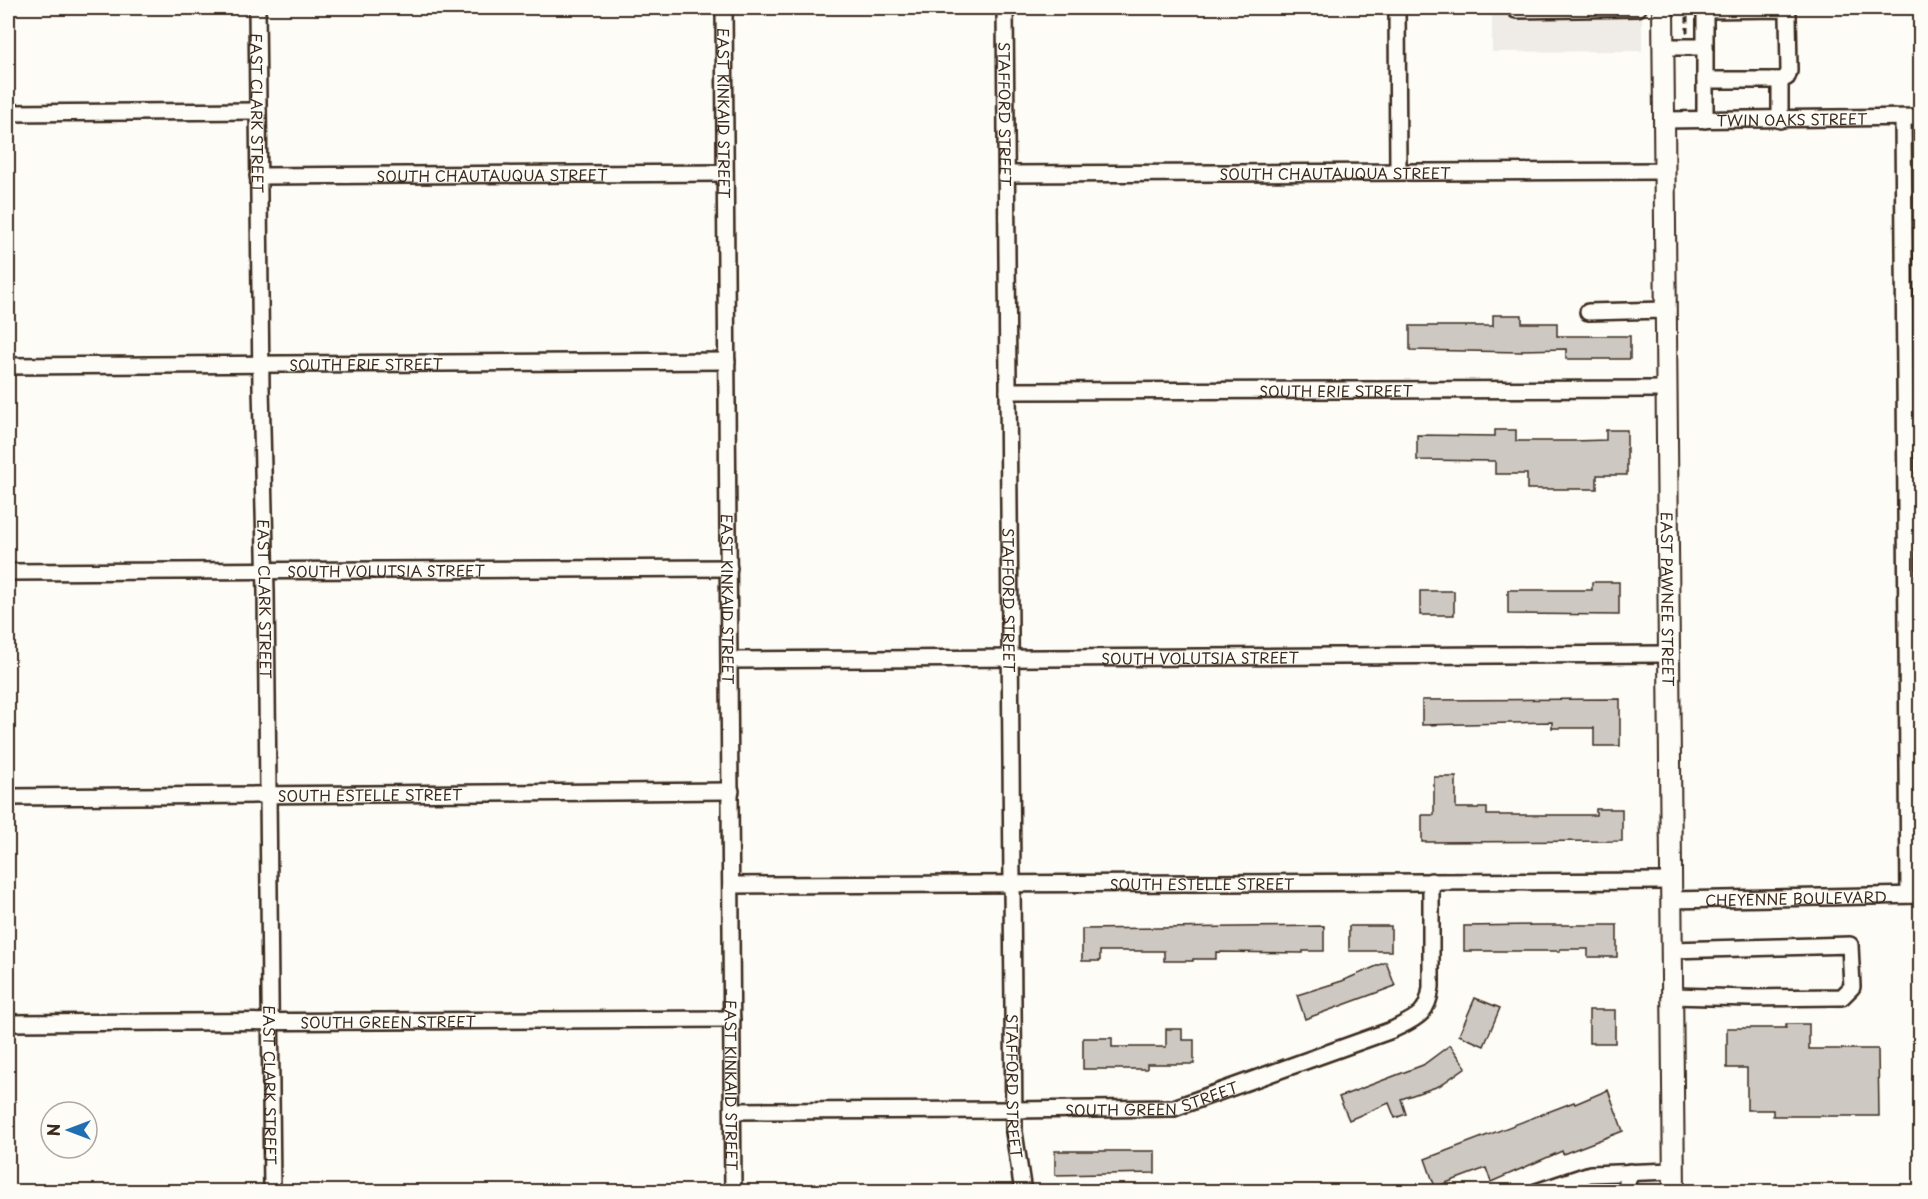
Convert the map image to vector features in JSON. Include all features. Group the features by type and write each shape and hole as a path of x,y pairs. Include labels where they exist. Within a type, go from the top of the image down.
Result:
{"main road":[{"name":"EAST PAWNEE STREET","path":"1663,8 1674,1191"}],"street":[{"name":"EAST CLARK STREET","path":"256,8 272,1191"},
{"name":"EAST KINKAID STREET","path":"724,8 733,1191"},
{"name":"STAFFORD STREET","path":"1005,8 1013,1110 1023,1191"},
{"path":"1397,8 1398,171"},
{"path":"1516,10 1638,8"},
{"path":"1705,80 1777,80 1786,77 1789,71 1786,11 1781,9 1705,9 1705,47 1705,80 1705,120"},
{"path":"1663,47 1705,47"},
{"path":"1777,80 1780,85 1780,120"},
{"path":"8,113 258,111"},
{"name":"TWIN OAKS STREET","path":"1663,120 1920,117"},
{"path":"1903,118 1914,664 1915,895"},
{"name":"SOUTH CHAUTAUQUA STREET","path":"1007,174 1663,171"},
{"name":"SOUTH CHAUTAUQUA STREET","path":"258,176 725,173"},
{"path":"1588,312 1665,310"},
{"name":"SOUTH ERIE STREET","path":"8,366 727,361"},
{"name":"SOUTH ERIE STREET","path":"1008,391 1665,389"},
{"name":"SOUTH VOLUTSIA STREET","path":"8,572 729,568"},
{"name":"SOUTH VOLUTSIA STREET","path":"730,660 1668,654"},
{"name":"SOUTH ESTELLE STREET","path":"8,797 731,791"},
{"name":"SOUTH ESTELLE STREET","path":"732,885 1431,881 1670,890"},
{"name":"SOUTH GREEN STREET","path":"733,1111 1174,1107 1392,1030 1420,1014 1429,1004 1432,972 1431,881"},
{"name":"CHEYENNE BOULEVARD","path":"1670,890 1915,895"},
{"path":"1671,950 1850,945 1852,987 1842,997 1671,996"},
{"name":"SOUTH GREEN STREET","path":"8,1023 732,1019"},
{"path":"1536,1191 1590,1174 1673,1171"},
{"path":"1625,1191 1630,1172"}],"shaded area":[{"path":"1492,8 1642,8 1642,51 1492,52"}],"building":[{"path":"1493,315 1522,315 1522,323 1557,323 1557,336 1630,336 1630,359 1566,359 1566,349 1522,350 1522,352 1410,350 1410,326 1493,326"},
{"path":"1495,430 1516,430 1516,441 1573,441 1606,440 1606,430 1627,430 1627,475 1597,475 1597,489 1527,489 1527,474 1495,474 1495,461 1417,460 1417,435 1495,436"},
{"path":"1592,582 1619,582 1619,615 1508,614 1508,590 1592,590"},
{"path":"1420,591 1454,591 1454,615 1420,615"},
{"path":"1620,699 1620,746 1594,746 1594,728 1552,728 1552,722 1422,725 1422,700"},
{"path":"1434,777 1456,777 1456,808 1487,808 1487,815 1596,815 1596,809 1622,809 1622,841 1422,842 1422,815 1434,815"},
{"path":"1617,925 1617,957 1588,957 1588,949 1464,951 1464,926"},
{"path":"1324,926 1324,951 1303,951 1303,953 1216,952 1216,959 1164,961 1164,951 1100,951 1100,961 1082,961 1082,929"},
{"path":"1349,926 1391,926 1391,951 1349,951"},
{"path":"1386,962 1395,986 1305,1019 1297,995 1342,981"},
{"path":"1475,998 1500,1008 1484,1046 1459,1035"},
{"path":"1589,1010 1615,1010 1615,1043 1589,1043"},
{"path":"1786,1024 1809,1024 1809,1049 1878,1049 1879,1116 1773,1116 1773,1110 1747,1110 1747,1068 1727,1068 1727,1028 1786,1028"},
{"path":"1166,1029 1182,1029 1182,1040 1194,1040 1194,1064 1147,1064 1147,1069 1083,1069 1083,1038 1112,1038 1112,1047 1166,1047"},
{"path":"1450,1045 1466,1067 1439,1086 1401,1099 1406,1114 1395,1118 1389,1103 1349,1120 1339,1097 1423,1065"},
{"path":"1608,1090 1623,1131 1563,1154 1562,1151 1491,1182 1486,1168 1435,1187 1425,1159"},
{"path":"1055,1151 1155,1151 1155,1173 1055,1175"}]}
